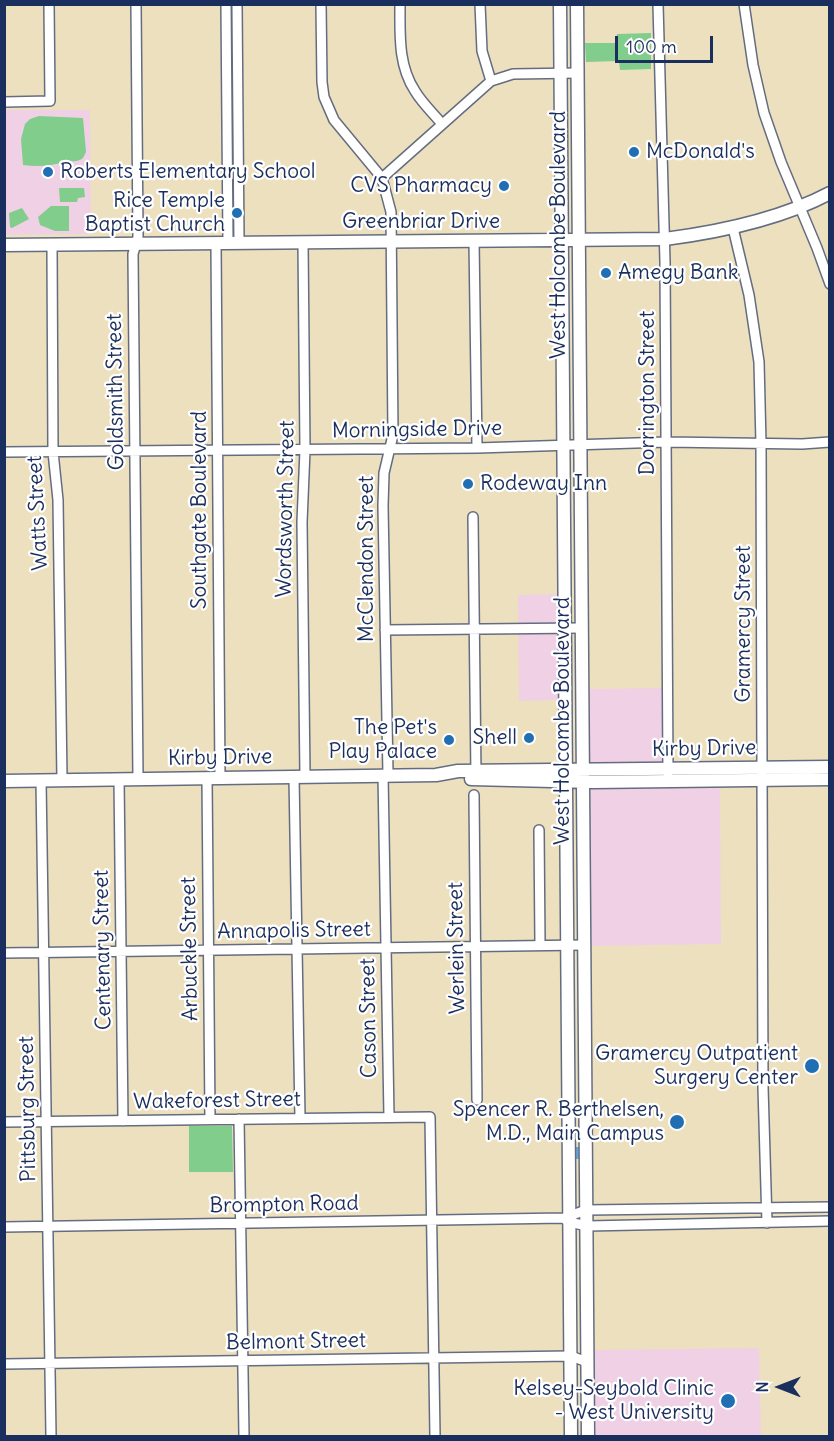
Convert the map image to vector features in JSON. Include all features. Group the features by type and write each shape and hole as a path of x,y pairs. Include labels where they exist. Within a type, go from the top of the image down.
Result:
{"main road":[{"name":"West Holcombe Boulevard","path":"560,4 567,1219 571,1437"},
{"name":"West Holcombe Boulevard","path":"577,4 588,1437"},
{"path":"561,144 567,147 570,162 578,164"},
{"name":"Greenbriar Drive","path":"4,245 665,239 733,228 801,206 830,193"},
{"name":"Kirby Drive","path":"762,774 830,767"},
{"name":"Kirby Drive","path":"4,781 386,775 762,774 830,779"}],"street":[{"path":"4,102 50,101 49,4"},
{"name":"Goldsmith Street","path":"136,4 138,237 133,254 138,779"},
{"name":"Southgate Boulevard","path":"226,4 228,243"},
{"name":"Southgate Boulevard","path":"220,778 218,450 237,4"},
{"name":"McClendon Street","path":"321,4 321,82 324,97 334,120 382,178 390,203 393,435 383,487 386,775"},
{"path":"400,4 401,56 406,73 415,92 441,124"},
{"path":"480,4 482,51 491,81"},
{"name":"Dorrington Street","path":"658,4 665,239 668,775"},
{"path":"744,4 751,54 764,113 830,284"},
{"path":"382,178 491,81 513,74 578,73"},
{"name":"Gramercy Street","path":"733,228 749,295 759,362 762,1023 767,1223"},
{"path":"474,241 477,448"},
{"name":"Wordsworth Street","path":"300,1118 297,949 302,522 305,450 303,242"},
{"name":"Watts Street","path":"52,244 52,452 58,500 62,780"},
{"name":"Morningside Drive","path":"4,452 477,448 667,442 761,444 830,442"},
{"path":"473,517 476,775"},
{"path":"385,630 582,628"},
{"name":"Cason Street","path":"386,775 389,1117"},
{"name":"Arbuckle Street","path":"207,778 210,1119"},
{"name":"Centenary Street","path":"119,779 123,1120"},
{"name":"Pittsburg Street","path":"41,780 51,1437"},
{"name":"Werlein Street","path":"474,795 477,1100"},
{"path":"539,830 540,945"},
{"name":"Annapolis Street","path":"4,953 585,945"},
{"name":"Wakeforest Street","path":"4,1122 430,1116 431,1221"},
{"path":"239,1119 244,1437"},
{"name":"Brompton Road","path":"567,1219 586,1210 830,1206"},
{"path":"692,1208 692,1224"},
{"name":"Brompton Road","path":"4,1227 567,1219 586,1226 830,1221"},
{"path":"431,1221 435,1437"},
{"name":"Belmont Street","path":"4,1364 571,1356 587,1362"}],"shaded area":[{"name":"Roberts Elementary School","path":"4,110 90,110 91,234 5,235"},
{"path":"561,594 560,700 519,701 518,595"},
{"path":"663,688 663,787 720,786 721,944 590,946 586,689"},
{"path":"759,1348 761,1436 592,1436 593,1350"}],"green space":[{"path":"651,33 651,69 620,70 619,61 586,62 585,43 616,43 617,34"},
{"path":"39,116 83,118 86,152 83,158 49,165 23,165 21,139 25,124 30,119"},
{"path":"59,188 84,188 85,197 78,198 77,202 60,202"},
{"path":"51,206 69,206 69,231 55,231 40,225 38,217"},
{"path":"22,208 29,219 10,227 9,213"},
{"path":"189,1126 232,1126 233,1172 189,1172"}],"place":[{"name":"McDonald's","path":"634,152"},
{"name":"Roberts Elementary School","path":"48,172"},
{"name":"CVS Pharmacy","path":"504,186"},
{"name":"Rice Temple Baptist Church","path":"237,213"},
{"name":"Amegy Bank","path":"606,273"},
{"name":"Rodeway Inn","path":"468,484"},
{"name":"Shell","path":"529,738"},
{"name":"The Pet's Play Palace","path":"449,740"},
{"name":"Gramercy Outpatient Surgery Center","path":"812,1066"},
{"name":"Spencer R. Berthelsen, M.D., Main Campus","path":"677,1122"},
{"name":"Kelsey-Seybold Clinic - West University","path":"728,1401"}]}
